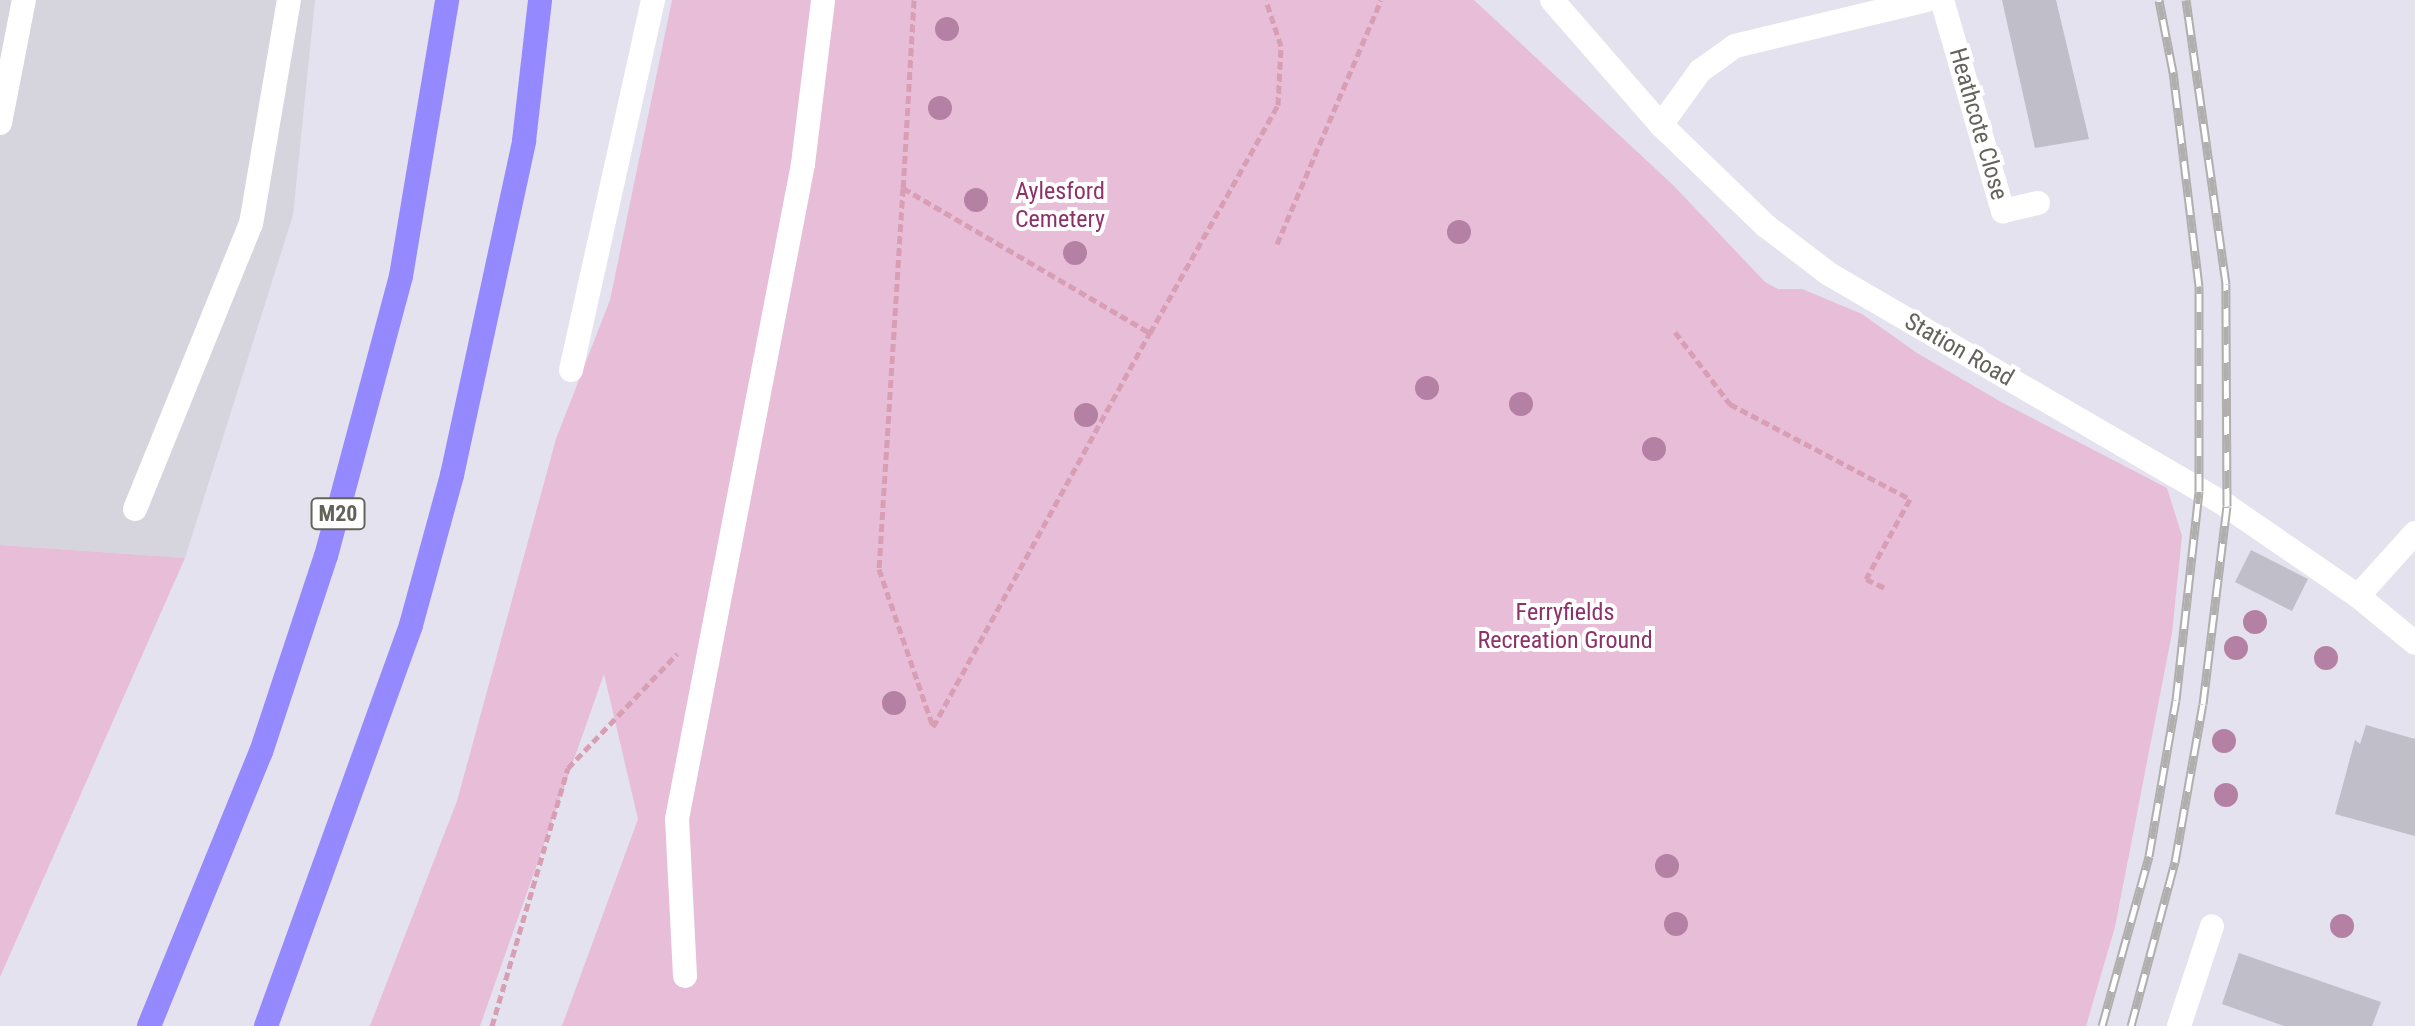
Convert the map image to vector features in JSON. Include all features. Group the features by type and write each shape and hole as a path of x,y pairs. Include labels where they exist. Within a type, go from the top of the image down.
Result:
{"highway":[{"name":"M20","path":"149,1026 261,752 326,556 401,276 447,0"},
{"path":"266,1026 411,625 452,475 524,141 540,0"},
{"name":"M20","path":"138,1026 173,965"}],"street":[{"path":"0,123 24,0"},
{"path":"135,509 251,224 289,0"},
{"path":"571,370 653,0"},
{"path":"685,976 677,819 803,164 823,0"},
{"name":"Station Road","path":"1552,0 1661,125 1766,226 1829,274 2227,506 2358,596 2415,643"},
{"path":"1661,125 1700,71 1735,46 1926,0"},
{"name":"Heathcote Close","path":"1942,0 2003,211 2038,203"},
{"path":"2358,596 2415,533"},
{"path":"2183,1024 2212,926"}],"path":[{"path":"914,0 879,569 933,727 1278,105 1281,46 1266,0"},
{"path":"1277,244 1381,0"},
{"path":"903,188 1150,333"},
{"path":"1675,332 1730,404 1910,499 1866,579 1885,588"},
{"path":"492,1026 568,768 692,639 713,631"}],"shaded area":[{"path":"0,0 315,0 293,215 185,558 0,545"}],"green space":[{"path":"672,0 1474,0 1673,185 1765,282 1778,289 1802,289 1862,314 1917,353 2003,403 2167,488 2182,536 2172,633 2115,927 2086,1026 562,1026 638,819 604,674 480,1026 370,1026 457,801 556,439 610,300"},
{"path":"0,545 185,558 0,977"}],"building":[{"path":"2002,0 2056,0 2089,139 2035,148"},
{"path":"2251,550 2308,579 2292,611 2235,582"},
{"path":"2366,725 2415,739 2415,836 2335,814 2355,740 2360,744"},
{"path":"2239,953 2381,1002 2372,1026 2284,1026 2222,1004"}],"railway":[{"path":"2102,1026 2149,856 2176,700 2199,491 2199,286 2173,72 2159,0"},
{"path":"2131,1026 2175,862 2203,704 2227,506 2226,284 2186,0"}],"park label":[{"name":"Aylesford Cemetery","path":"1060,206"},
{"name":"Ferryfields Recreation Ground","path":"1565,627"}]}
